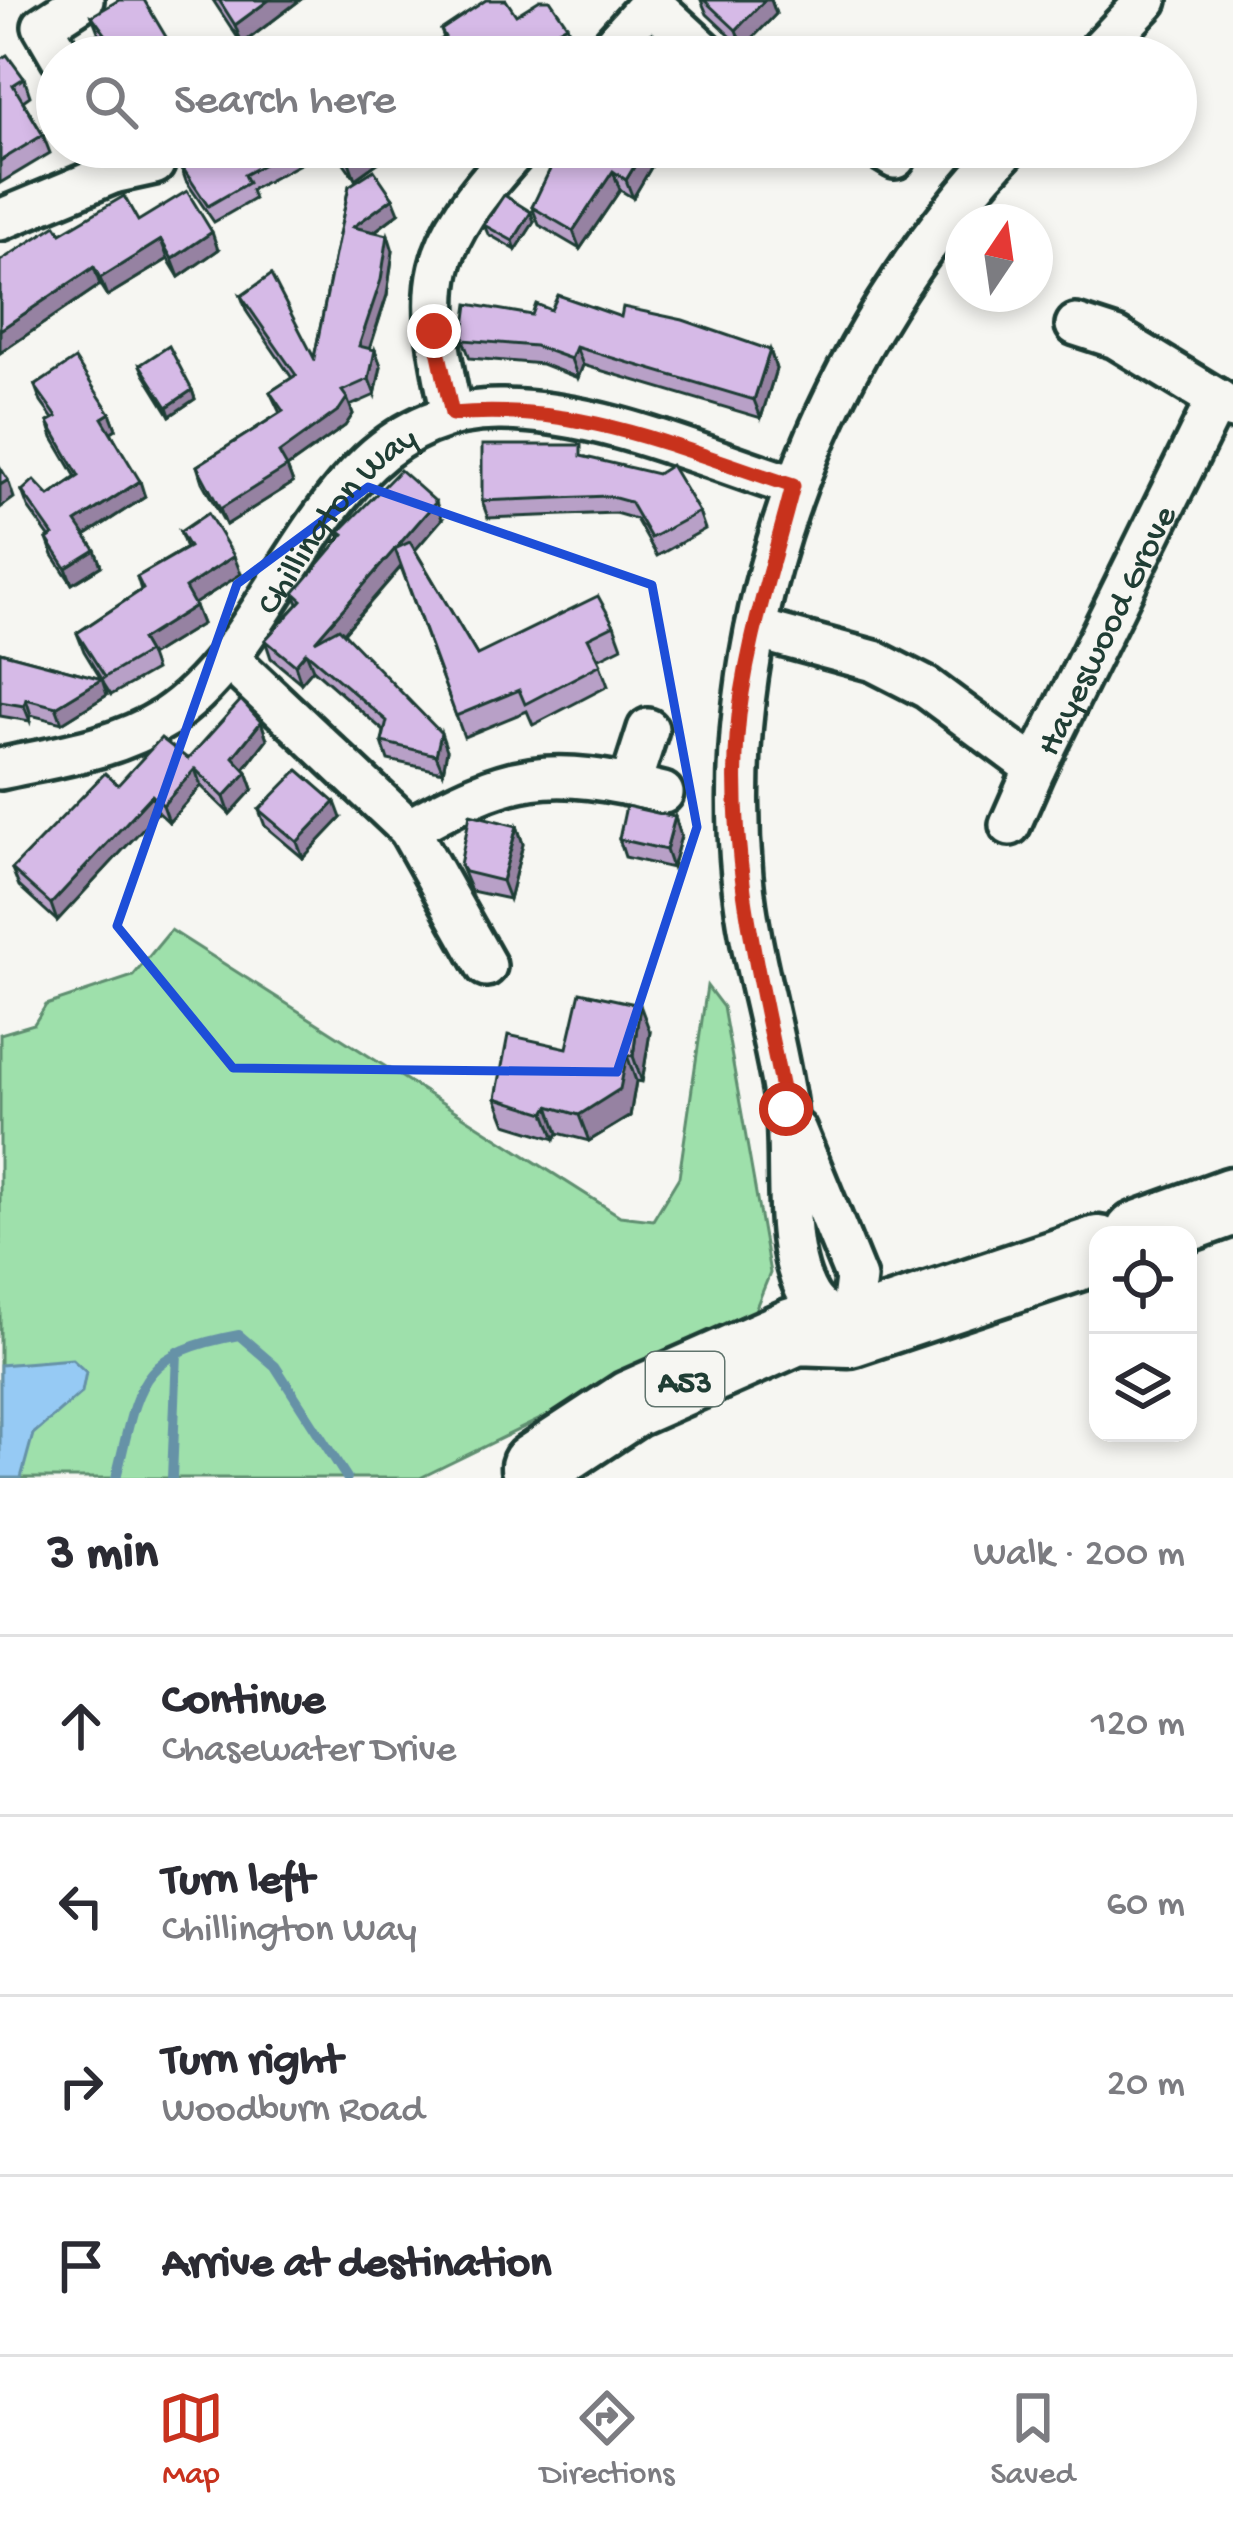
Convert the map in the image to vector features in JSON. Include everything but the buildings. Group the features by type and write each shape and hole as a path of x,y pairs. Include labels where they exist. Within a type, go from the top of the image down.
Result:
{"highway":[{"path":"1164,1226 1233,1201"},
{"name":"A53","path":"519,1472 632,1439 800,1373 816,1366 849,1333 1089,1253"}],"street":[{"path":"49,36 43,26 83,0"},
{"path":"1113,36 1147,0"},
{"path":"621,36 652,2 688,36"},
{"path":"0,220 94,168"},
{"path":"452,414 434,331 436,284 450,229 501,168"},
{"path":"849,1333 856,1278 786,1109 742,875 737,737 756,629 793,486 882,311 957,201 988,168"},
{"name":"Hayeswood Grove","path":"756,629 892,670 927,688 1035,767 1225,404 1116,338 1076,325"},
{"name":"Chillington Way","path":"0,768 72,756 164,718 231,661 299,543 357,476 404,438 452,414 500,410 580,417 793,486"},
{"path":"231,661 409,829 486,966"},
{"path":"409,829 521,777 567,774 646,789 648,729"},
{"path":"1010,825 1035,767"}],"highlighted area":[{"path":"368,487 652,585 697,827 617,1072 233,1068 117,926 237,584"}],"green space":[{"path":"171,930 620,1216 653,1220 679,1177 707,986 723,1007 770,1273 753,1315 420,1478 0,1478 0,1034 34,1024 46,1005 133,976"}],"water":[{"path":"72,1359 86,1372 82,1392 33,1434 21,1478 0,1478 0,1365"}],"waterway":[{"path":"116,1478 137,1397 147,1379 179,1352 239,1335 275,1366 347,1478"},
{"path":"172,1478 177,1352"}],"route":[{"path":"434,331 452,414 500,410 580,417 793,486 756,629 737,737 742,875 786,1109"}]}
